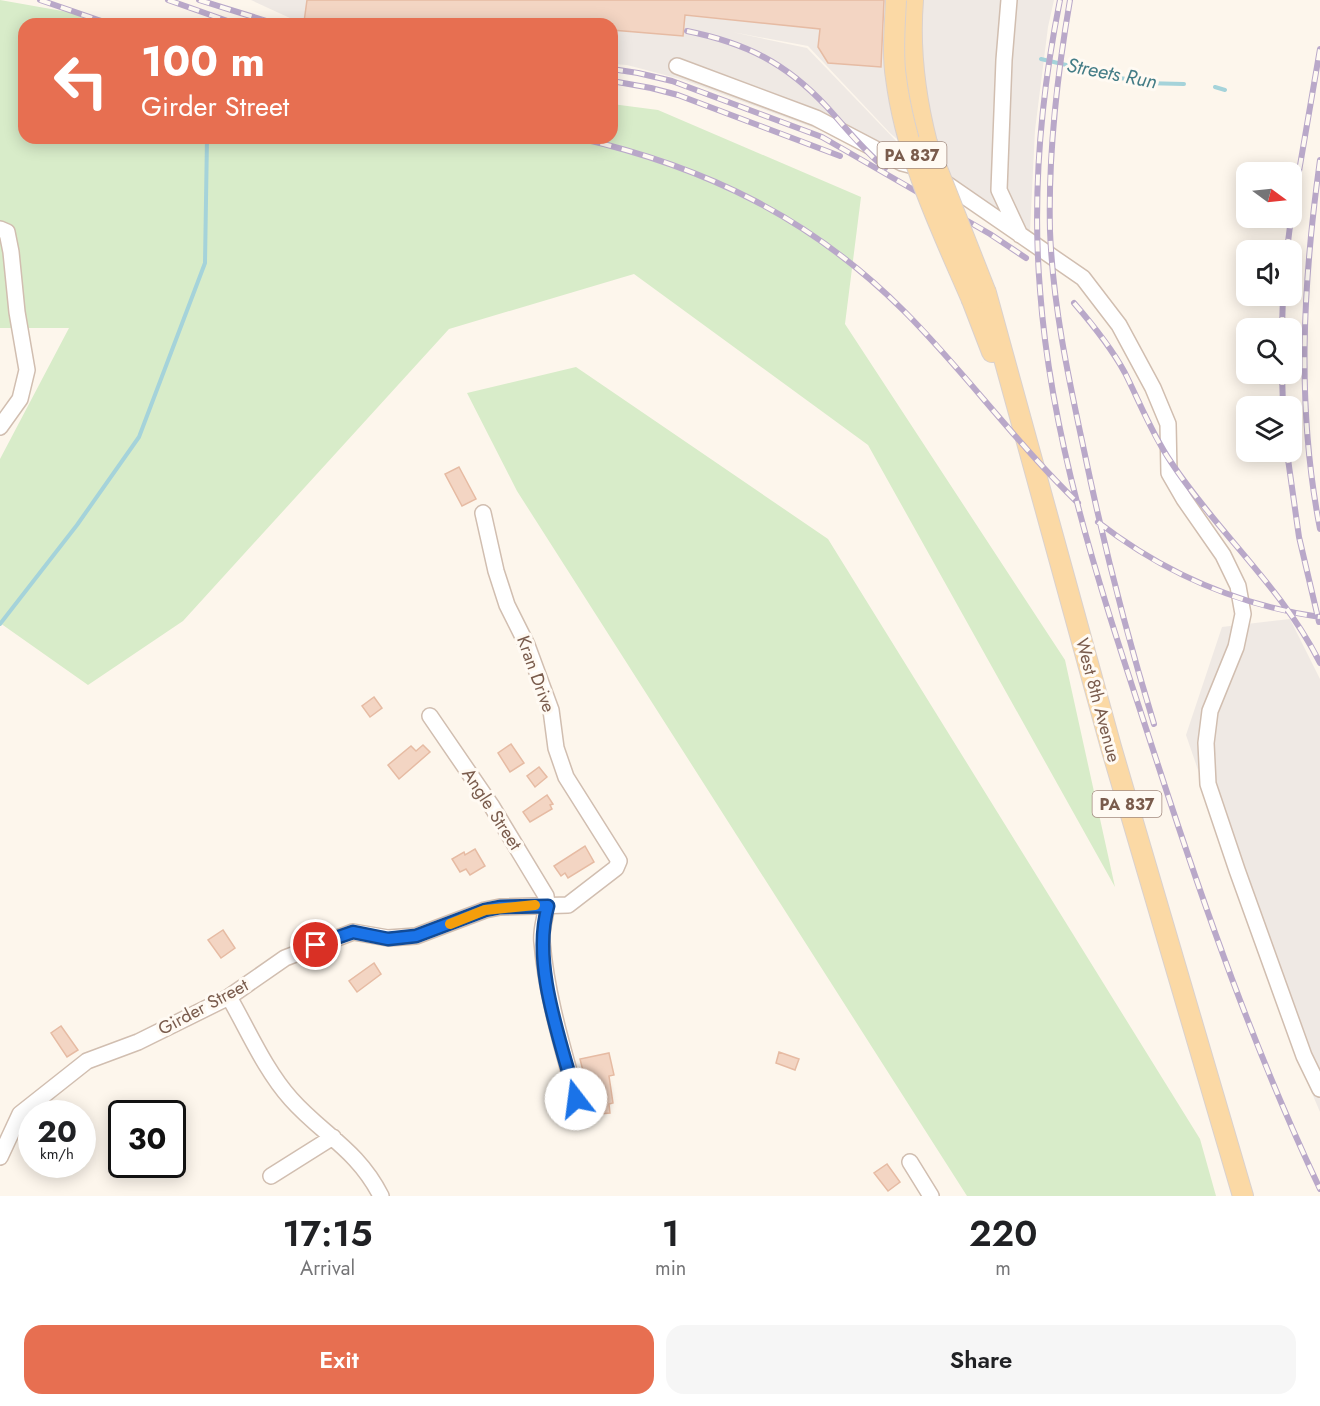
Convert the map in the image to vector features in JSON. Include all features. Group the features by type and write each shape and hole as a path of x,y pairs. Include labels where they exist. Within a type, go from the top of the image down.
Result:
{"main road":[{"name":"PA 837","path":"896,0 895,76 904,126 916,169 979,297"},
{"name":"PA 837","path":"913,0 912,55 919,111 927,143 979,297"},
{"name":"West 8th Avenue","path":"979,297 1002,347 1017,410 1111,747 1243,1196"}],"street":[{"path":"905,0 909,92 925,169"},
{"path":"1009,0 1004,60 999,190 1020,235"},
{"path":"677,66 816,118 902,163 925,169 1083,278 1119,325 1153,388 1168,424 1169,473 1222,555 1238,586 1243,614 1236,647 1210,711 1206,743 1208,784 1304,1056 1320,1089"},
{"path":"0,229 7,232 11,252 17,312 27,370 20,399 0,427"},
{"name":"Kran Drive","path":"483,513 503,594 527,645 551,710 556,748 566,777 619,861 610,875 568,905 548,906"},
{"name":"Angle Street","path":"430,716 491,805 546,896 548,906"},
{"path":"548,906 541,940 550,998 582,1119"},
{"name":"Girder Street","path":"0,1157 20,1113 87,1061 138,1042 229,997 285,958 353,932 388,939 416,936 485,910 500,907 548,906"},
{"path":"229,997 265,1062 290,1098 356,1159 381,1196"},
{"path":"271,1176 333,1137"},
{"path":"910,1162 931,1196"}],"shaded area":[{"path":"251,0 1054,0 1048,27 1035,130 1029,252 890,133 808,46 732,32 807,48 899,144 901,160 684,80 618,64 618,18 290,18"},
{"path":"1290,619 1320,679 1320,1112 1297,1058 1186,735 1222,627"}],"green space":[{"path":"0,0 102,18 18,18 18,144 618,144 618,105 658,110 861,197 845,324 1065,660 1115,887 868,445 634,274 449,329 183,621 88,685 0,623 0,459 69,328 0,328"},
{"path":"576,367 828,539 1200,1139 1216,1196 967,1196 517,491 467,393"}],"building":[{"path":"307,0 884,0 881,67 828,63 818,47 820,29 685,15 683,36 618,31 618,18 305,18"},
{"path":"459,467 476,499 462,506 445,474"},
{"path":"374,697 382,708 370,717 362,706"},
{"path":"511,744 524,763 510,772 498,753"},
{"path":"423,745 430,752 399,779 388,765 411,746 416,751"},
{"path":"539,767 547,777 535,787 527,776"},
{"path":"547,795 553,804 550,805 552,809 530,822 523,812"},
{"path":"585,846 594,862 568,878 565,873 561,876 554,866"},
{"path":"475,849 485,866 470,875 466,869 460,872 452,859"},
{"path":"223,930 235,948 221,958 208,940"},
{"path":"374,963 381,974 357,992 349,981"},
{"path":"61,1026 78,1050 67,1057 51,1033"},
{"path":"779,1052 799,1059 795,1070 776,1063"},
{"path":"609,1053 614,1075 609,1076 613,1103 609,1104 610,1113 599,1114 595,1079 588,1080 587,1074 584,1075 580,1059"},
{"path":"887,1164 900,1182 888,1191 874,1173"}],"waterway":[{"name":"Streets Run","path":"1041,59 1142,83 1184,84"},
{"name":"Streets Run","path":"1215,87 1225,90"},
{"path":"0,624 77,525 139,437 205,263 207,144"}],"railway":[{"path":"40,0 92,18"},
{"path":"168,0 219,18"},
{"path":"199,0 257,18"},
{"path":"1060,0 1043,108 1037,217 1040,290 1046,351 1069,472 1102,590 1194,873 1253,1033 1320,1189"},
{"path":"1070,0 1057,86 1050,173 1050,231 1054,288 1068,371 1100,523 1125,624 1154,724"},
{"path":"687,31 746,49 764,57 796,78 885,168"},
{"path":"1301,162 1320,49"},
{"path":"618,70 672,81 822,137 990,234 1026,258"},
{"path":"618,82 678,95 840,156"},
{"path":"602,144 670,164 713,181 754,200 794,223 832,249 869,278 904,311 1078,503"},
{"path":"1320,160 1309,252 1305,344 1307,437 1320,529"},
{"path":"1288,240 1290,228"},
{"path":"1074,303 1120,363 1171,462 1189,488 1287,609 1305,635 1320,663"},
{"path":"1282,318 1283,306"},
{"path":"1282,384 1283,396"},
{"path":"1288,462 1299,537 1319,622"},
{"path":"1098,522 1149,557 1203,584 1260,604 1320,617"}],"slow traffic":[{"path":"450,924 485,910 535,905"}],"route":[{"path":"316,945 353,932 388,939 416,936 485,910 500,907 548,906 541,940 550,998 576,1099"}]}
